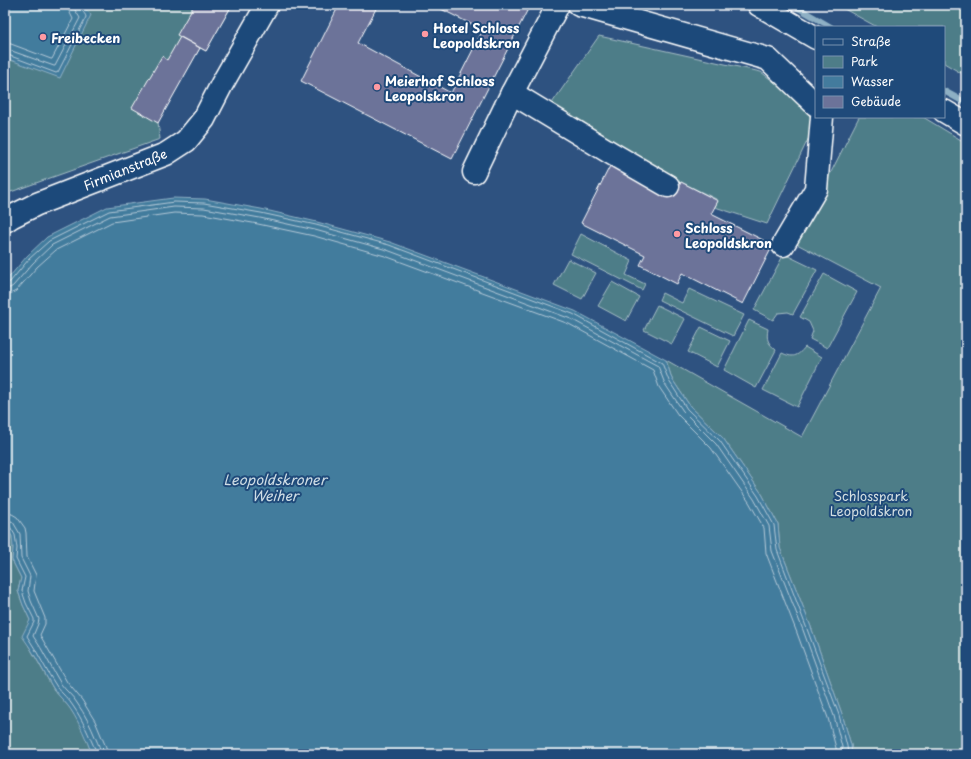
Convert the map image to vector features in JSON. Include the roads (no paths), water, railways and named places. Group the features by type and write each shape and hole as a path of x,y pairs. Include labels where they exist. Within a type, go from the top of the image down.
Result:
{"street":[{"name":"Firmianstraße","path":"5,221 37,204 166,154 186,141 204,119 266,5"},
{"path":"474,172 512,93 558,5"},
{"path":"579,5 768,59 815,104"},
{"path":"759,5 815,37"},
{"path":"512,93 668,186"},
{"path":"945,112 966,124"},
{"path":"783,245 816,189 822,118"}],"water":[{"name":"Freibecken","path":"5,5 82,5 91,15 60,78 5,58"},
{"name":"Leopoldskroner Weiher","path":"173,198 205,199 261,209 317,222 390,242 575,311 666,360 672,379 690,406 723,438 762,494 778,524 780,548 811,627 842,714 851,745 852,754 92,754 74,715 53,688 22,636 30,620 18,591 21,578 12,560 12,536 5,526 5,282 27,256 47,237 107,207"}],"waterway":[{"path":"793,5 829,26"},
{"path":"945,92 966,103"}],"place":[{"name":"Hotel Schloss Leopoldskron","path":"425,34"},
{"name":"Freibecken","path":"43,37"},
{"name":"Meierhof Schloss Leopolskron","path":"377,87"},
{"name":"Schloss Leopoldskron","path":"677,234"}],"park label":[{"name":"Schlosspark Leopoldskron","path":"871,502"}]}
